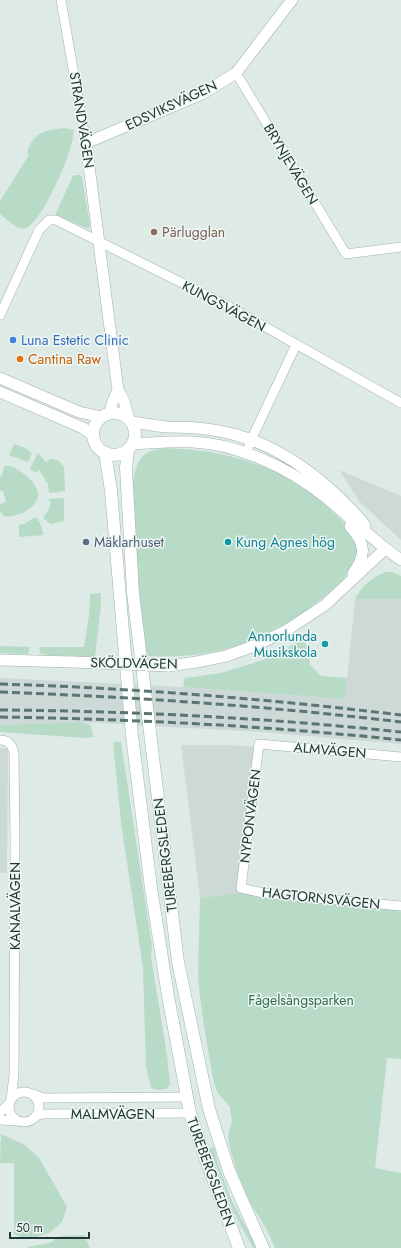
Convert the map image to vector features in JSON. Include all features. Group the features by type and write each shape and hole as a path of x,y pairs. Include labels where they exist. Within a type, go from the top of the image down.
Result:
{"main road":[{"path":"94,436 96,424 106,415 121,414 130,420"},
{"name":"TUREBERGSLEDEN","path":"130,420 134,427 135,434 130,447 126,468 134,601 178,962 209,1109 229,1171 263,1248"},
{"name":"TUREBERGSLEDEN","path":"94,436 97,445 105,452 112,491 132,736 150,881 186,1097 190,1114 206,1160 239,1248"},
{"path":"105,452 115,454 122,453 130,447"},
{"path":"186,1097 206,1096"},
{"path":"190,1114 209,1109"}],"street":[{"name":"STRANDVÄGEN","path":"61,0 86,143 100,241"},
{"name":"EDSVIKSVÄGEN","path":"86,143 202,94 236,73 292,0"},
{"name":"BRYNJEVÄGEN","path":"236,73 346,254 401,247"},
{"name":"KUNGSVÄGEN","path":"0,315 36,236 44,224 49,220 56,220 226,305 401,403"},
{"path":"100,241 118,390 124,401 130,420 167,427 192,427 215,430 251,440 283,455 320,481 348,506 385,549"},
{"path":"246,454 251,440 296,345"},
{"path":"0,378 79,412 106,415 118,390"},
{"path":"0,392 83,428 94,436"},
{"path":"130,447 195,442 219,446 246,454 283,469 324,496 385,549 401,560"},
{"name":"SKÖLDVÄGEN","path":"324,496 359,536 364,549 360,565 344,587"},
{"name":"SKÖLDVÄGEN","path":"0,660 168,666 226,656 254,646 284,632 325,605 385,549"},
{"name":"KANALVÄGEN","path":"3,740 13,747 14,760 14,1074 10,1101"},
{"name":"ALMVÄGEN","path":"259,744 401,757"},
{"name":"NYPONVÄGEN","path":"241,888 259,744"},
{"name":"HAGTORNSVÄGEN","path":"241,888 263,893 401,906"},
{"path":"0,1120 28,1121 36,1116 39,1107 36,1098 14,1074"},
{"path":"0,1113 19,1092 30,1093"},
{"name":"MALMVÄGEN","path":"30,1093 42,1098 186,1097"},
{"path":"10,1101 10,1114 18,1120"},
{"name":"MALMVÄGEN","path":"36,1116 42,1114 190,1114"}],"shaded area":[{"path":"339,470 401,496 401,540 360,502"},
{"path":"355,599 401,599 401,744 261,732 82,722 0,725 0,678 183,687 345,699"},
{"path":"181,745 230,745 256,747 238,893 200,898"},
{"path":"0,748 8,748 7,873 0,873"}],"green space":[{"path":"64,128 74,130 73,139 66,162 54,190 32,224 26,228 19,228 0,214 0,201 29,155 27,153 36,136 46,131"},
{"path":"80,175 82,178 90,225 89,229 55,215 73,176"},
{"path":"14,444 25,448 32,453 28,462 9,455"},
{"path":"167,448 214,453 236,458 257,464 278,473 297,484 335,514 353,533 359,548 353,568 331,590 300,615 280,627 242,644 201,654 157,657 146,656 133,536 133,485 135,471 142,457 152,451"},
{"path":"38,453 46,462 51,459 58,460 64,467 65,491 49,493 48,484 39,470 35,473 30,468"},
{"path":"4,466 9,466 20,471 30,479 37,489 38,494 37,499 30,508 14,516 4,516 0,511 0,504 6,502 3,491 0,491 0,476 2,476"},
{"path":"64,498 64,521 51,524 43,518 51,503 48,499"},
{"path":"36,517 41,525 43,535 19,537 19,525 24,524"},
{"path":"386,572 392,572 401,576 401,599 355,599 368,582"},
{"path":"101,593 95,657 45,655 40,653 39,647 84,647 89,615 90,594"},
{"path":"304,639 309,651 310,665 321,676 347,678 345,699 183,687 185,678 221,673 263,660"},
{"path":"0,646 30,647 28,654 0,653"},
{"path":"82,722 90,725 94,737 85,738 0,732 0,725"},
{"path":"113,742 121,742 152,946 151,957 167,1055 170,1084 166,1089 157,1090 151,1088 146,1067 143,968 121,823"},
{"name":"Fågelsångsparken","path":"238,893 401,909 401,1059 387,1058 375,1168 401,1173 401,1248 275,1248 267,1230 248,1199 236,1169 230,1148 228,1136 232,1120 230,1107 217,1092 213,1079 198,979 200,898"},
{"path":"1,1134 25,1145 39,1158 67,1207 62,1222 49,1233 34,1238 23,1238 14,1234 14,1163 0,1163"},
{"path":"214,1147 218,1164 232,1201 257,1248 253,1248 233,1211 213,1157 208,1149"},
{"path":"84,1235 90,1248 28,1248 50,1243 61,1236"}],"railway":[{"path":"0,684 100,688 201,695 401,715"},
{"path":"0,692 201,703 301,711 401,722"},
{"path":"0,710 201,716 401,732"},
{"path":"0,717 100,719 201,724 401,740"}],"place":[{"name":"Pärlugglan","path":"154,232"},
{"name":"Luna Estetic Clinic","path":"13,340"},
{"name":"Cantina Raw","path":"20,359"},
{"name":"Mäklarhuset","path":"86,542"},
{"name":"Kung Agnes hög","path":"228,542"},
{"name":"Annorlunda Musikskola","path":"325,644"}]}
